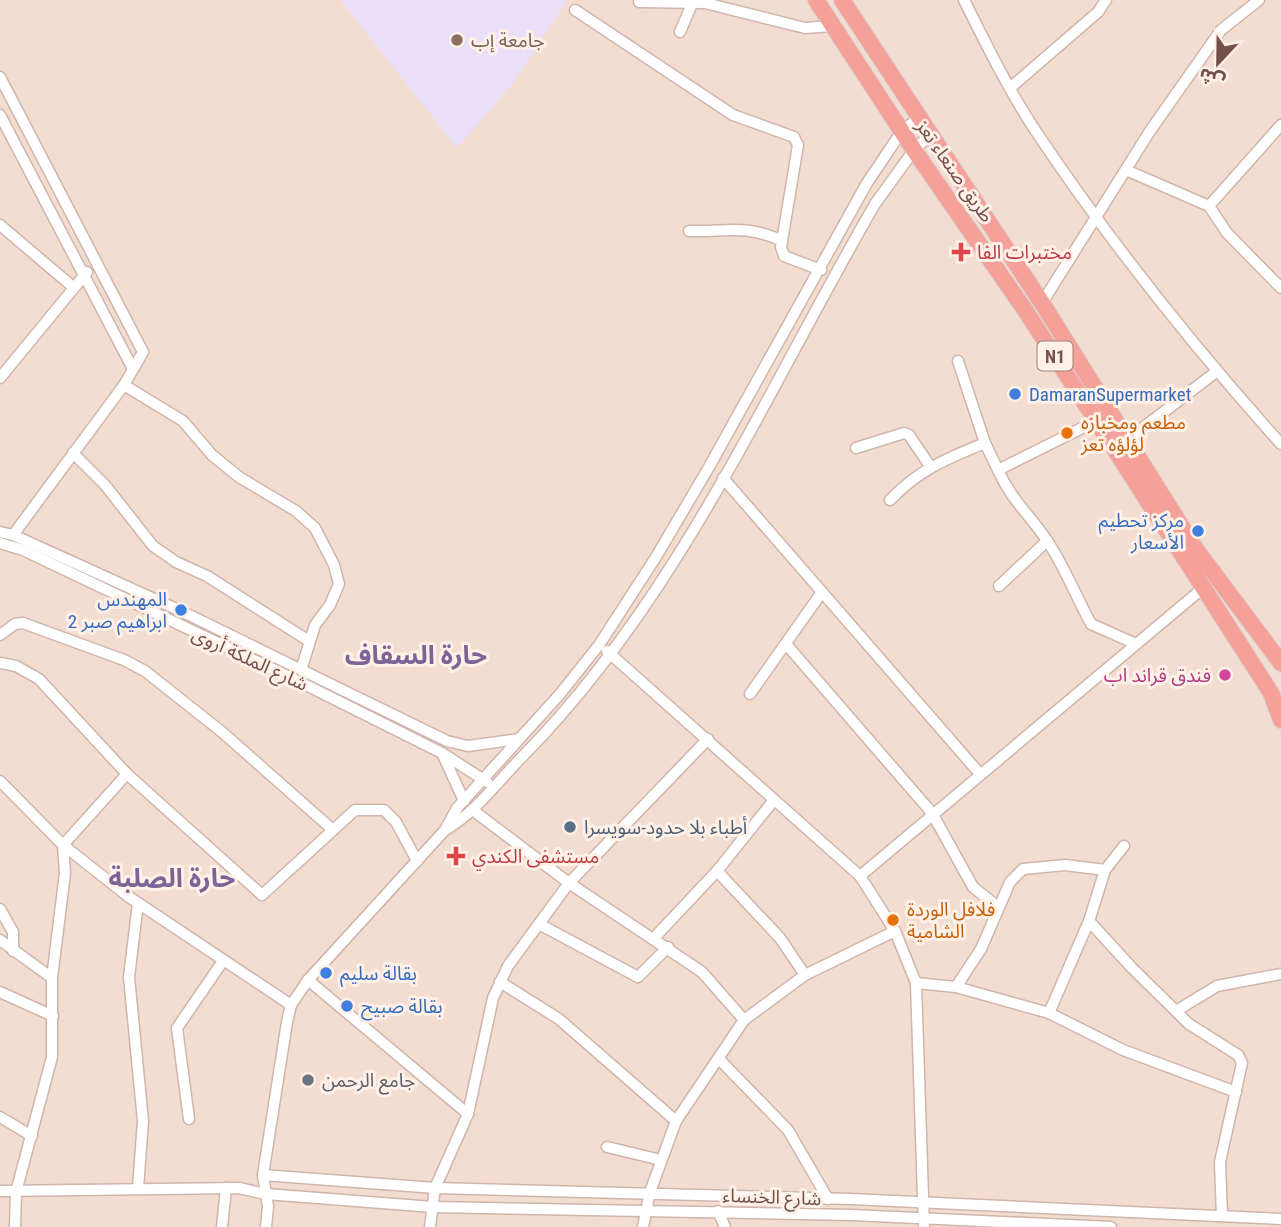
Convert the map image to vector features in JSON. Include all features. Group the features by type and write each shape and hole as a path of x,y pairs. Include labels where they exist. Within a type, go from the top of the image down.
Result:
{"highway":[{"name":"طريق صنعاء تعز","path":"817,0 914,150 1027,313 1202,590 1271,693 1281,720"},
{"name":"طريق صنعاء تعز","path":"842,0 1042,303 1195,548 1281,663"}],"street":[{"path":"964,0 1035,130 1216,372 1281,444"},
{"path":"1010,88 1098,12 1106,0"},
{"path":"1042,303 1150,131 1222,30 1259,0"},
{"path":"639,2 705,3 805,28 833,26"},
{"path":"680,32 692,4"},
{"path":"575,10 733,115 794,137 798,145 782,240 785,256 821,270"},
{"path":"0,77 143,352 124,385 13,535"},
{"path":"0,115 133,369"},
{"path":"265,1227 266,1194 263,1175 291,1005 308,980 445,830 464,800 599,645 656,557 821,270 867,183 902,131 919,118"},
{"path":"1209,206 1279,134"},
{"path":"445,830 474,811 494,786 574,704 613,655 670,571 869,215 914,150 930,135"},
{"path":"1126,170 1209,206 1227,233 1281,288"},
{"path":"0,225 73,287"},
{"path":"690,231 737,227 757,230 782,240"},
{"path":"0,378 96,262"},
{"path":"958,361 985,443 1010,495 1047,541 1072,580 1091,624 1136,644"},
{"path":"1127,440 1216,372"},
{"path":"124,385 183,421 212,455 239,477 296,511 315,528 334,565 339,584 309,641 301,670"},
{"path":"998,470 1096,421"},
{"path":"856,448 904,433 909,435 930,466"},
{"path":"890,500 930,466 985,443"},
{"path":"73,453 105,485 153,546 176,562 207,576 309,641"},
{"path":"723,478 979,774"},
{"name":"شارع الملكة أروى","path":"0,532 13,535 447,741 468,746 519,739"},
{"path":"999,586 1047,541"},
{"name":"شارع الملكة أروى","path":"0,543 23,550 286,675 442,753 494,786"},
{"path":"860,876 932,813 1202,590"},
{"path":"750,694 822,592"},
{"path":"0,635 15,624 23,623 124,660 145,671 222,732 333,830"},
{"path":"786,644 932,813 973,887 998,907"},
{"path":"599,645 860,876 895,931 916,984 923,1222"},
{"path":"0,663 16,666 39,679 127,774 262,895 355,810 372,812 381,808 396,822 416,862"},
{"path":"430,1227 435,1188 468,1114 493,998 500,982 569,883 708,739"},
{"path":"442,753 464,800"},
{"path":"15,1227 16,1192 52,1057 52,978 65,873 63,845 127,774"},
{"path":"0,781 63,845 138,903 291,1005"},
{"path":"653,938 717,870 774,800"},
{"path":"474,811 569,883 702,972 744,1020"},
{"path":"1049,1013 1089,921 1105,870 1124,846"},
{"path":"956,987 981,949 1010,882 1023,869 1065,865 1105,870"},
{"path":"717,870 780,938 805,975"},
{"path":"138,903 129,977 143,1121 138,1188"},
{"path":"0,909 13,932 13,951"},
{"path":"1089,921 1189,1024 1238,1055 1242,1074 1220,1162 1222,1216"},
{"path":"539,924 638,977 668,947"},
{"path":"643,1227 650,1192 676,1121 744,1020 805,975 895,931"},
{"path":"0,940 52,978"},
{"path":"189,1119 176,1035 182,1019 223,961"},
{"path":"1176,1011 1217,986 1281,974"},
{"path":"308,980 468,1114"},
{"path":"500,982 559,1019 676,1121"},
{"path":"916,984 956,987 1049,1013 1123,1050 1236,1092"},
{"path":"0,992 53,1016"},
{"path":"719,1059 788,1130 828,1199"},
{"path":"0,1117 32,1136"},
{"path":"607,1147 662,1160"},
{"path":"239,1188 263,1175"},
{"name":"شارع الخنساء","path":"263,1175 435,1188 650,1192 1281,1219"},
{"path":"222,1227 226,1188"},
{"name":"شارع الخنساء","path":"0,1191 239,1188 266,1194 433,1207 718,1211 852,1215 923,1222 1111,1227"},
{"path":"718,1211 725,1227"},
{"path":"852,1215 855,1227"}],"shaded area":[{"path":"0,0 1281,0 1281,1227 0,1227"},
{"name":"جامعة إب","path":"340,0 567,0 515,81 457,148"}],"place":[{"name":"جامعة إب","path":"457,40"},
{"name":"مختبرات الفا","path":"961,252"},
{"name":"DamaranSupermarket","path":"1015,394"},
{"name":"مطعم ومخبازه لؤلؤه تعز","path":"1067,433"},
{"name":"مركز تحطيم الأسعار","path":"1198,531"},
{"name":"المهندس ابراهيم صبر 2","path":"181,610"},
{"name":"فندق قراند اب","path":"1225,675"},
{"name":"أطباء بلا حدود-سويسرا","path":"570,827"},
{"name":"مستشفى الكندي","path":"456,856"},
{"name":"فلافل الوردة الشامية","path":"893,920"},
{"name":"بقالة سليم","path":"326,973"},
{"name":"بقالة صبيح","path":"347,1006"},
{"name":"جامع الرحمن","path":"308,1080"}],"district":[{"name":"حارة السقاف","path":"416,655"},
{"name":"حارة الصلبة","path":"172,878"}]}
